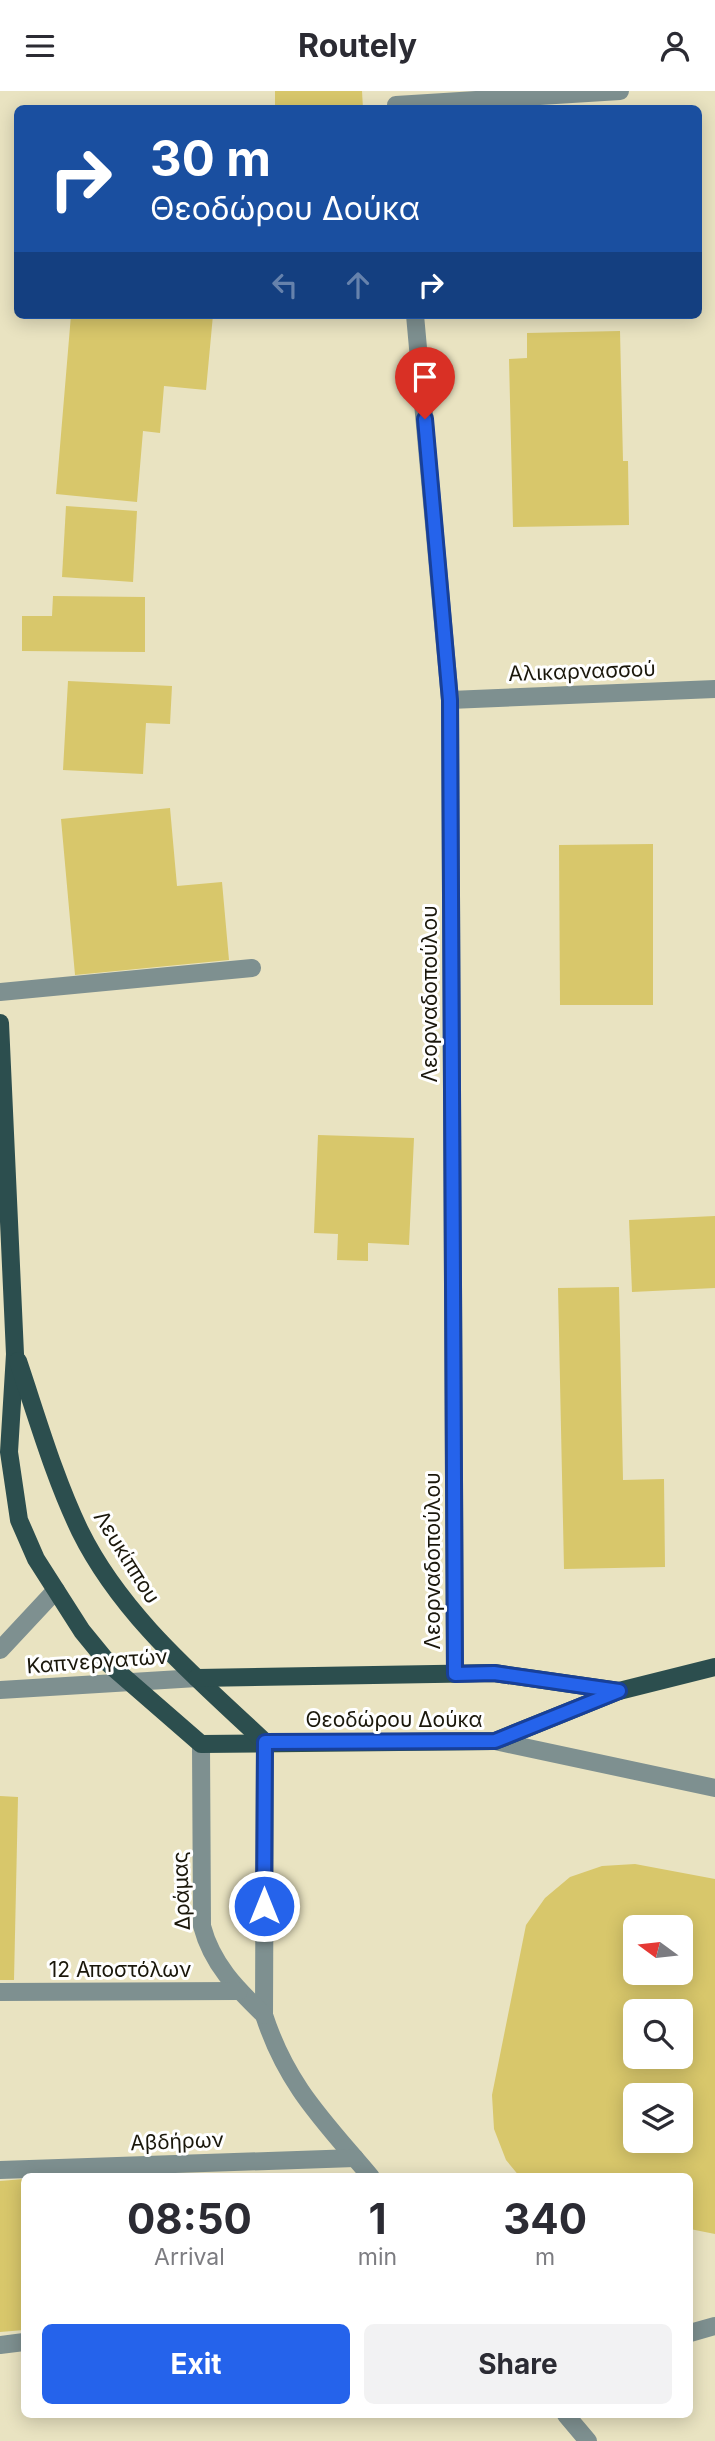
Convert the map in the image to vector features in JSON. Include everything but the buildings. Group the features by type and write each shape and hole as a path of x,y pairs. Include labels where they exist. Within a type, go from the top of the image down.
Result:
{"main road":[{"name":"Λευκίππου","path":"0,1023 15,1354 9,1452 19,1520 36,1559 82,1631 108,1664 201,1744"},
{"name":"Λευκίππου","path":"15,1354 81,1533 117,1592 144,1626 265,1742"},
{"name":"Θεοδώρου Δούκα","path":"201,1744 495,1741 619,1691 715,1667"},
{"name":"Θεοδώρου Δούκα","path":"197,1678 494,1673 619,1691"}],"street":[{"path":"396,102 620,91"},
{"name":"Λεορναδοπούλου","path":"415,319 450,700 455,1674"},
{"name":"Αλικαρνασσού","path":"450,700 715,689"},
{"path":"0,992 251,968"},
{"name":"Καπνεργατών","path":"0,1650 56,1590"},
{"name":"Καπνεργατών","path":"0,1690 197,1678"},
{"path":"495,1741 715,1788"},
{"name":"Δράμας","path":"265,1742 264,2015 275,2050 295,2086 368,2173"},
{"name":"Δράμας","path":"201,1744 202,1926 207,1946 218,1966 264,2015"},
{"name":"12 Αποστόλων","path":"0,1992 239,1991"},
{"name":"Αβδήρων","path":"0,2170 355,2158"},
{"path":"693,2332 715,2326"},
{"path":"0,2345 21,2342"},
{"path":"569,2418 588,2441"}],"route":[{"path":"264,1906 265,1742 495,1741 619,1691 494,1673 455,1674 450,700 425,419"}]}
